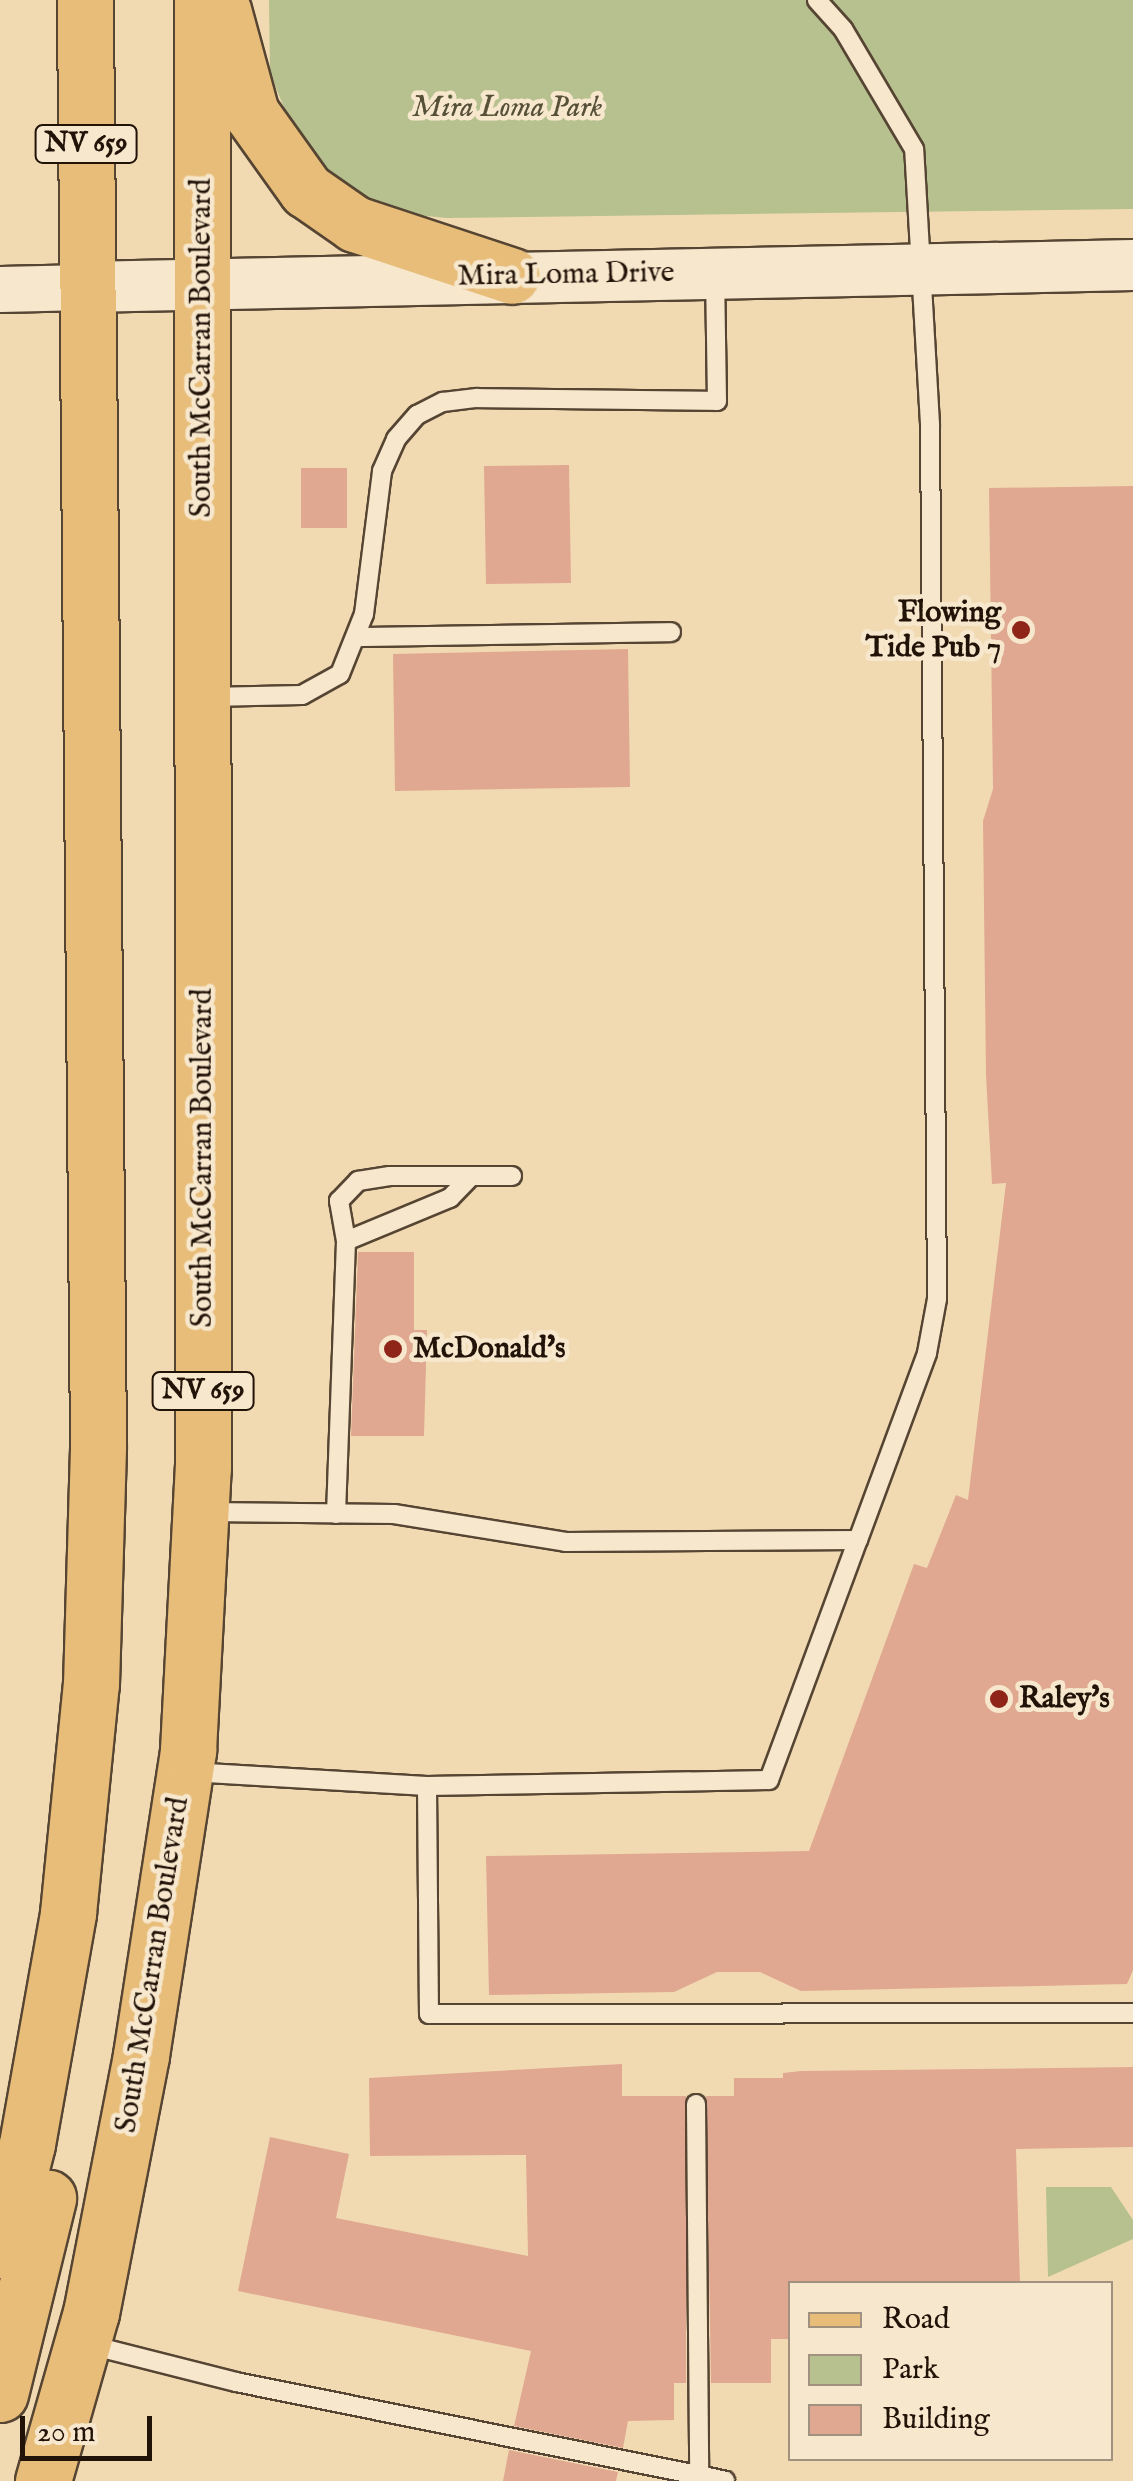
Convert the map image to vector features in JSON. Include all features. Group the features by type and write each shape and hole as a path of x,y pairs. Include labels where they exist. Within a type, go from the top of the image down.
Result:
{"main road":[{"name":"NV 659","path":"0,2250 27,2144 61,1952 90,1684 98,1445 86,0"},
{"name":"South McCarran Boulevard","path":"43,2481 82,2343 141,2055 185,1771 201,1511 202,0"},
{"path":"221,0 251,113 306,190 355,224 512,276"},
{"name":"Mira Loma Drive","path":"86,288 715,271 1133,265"},
{"path":"0,2394 39,2245 83,2005 61,1952"}],"street":[{"name":"Mira Loma Drive","path":"0,289 86,288"}],"lane":[{"path":"185,1771 257,1780 427,1786 769,1780 927,1353 941,1232 922,268 914,149 843,29 817,0"},
{"path":"202,697 302,695 340,674 358,637 382,470 396,440 417,415 443,402 477,398 717,401 715,271"},
{"path":"358,637 671,632"},
{"path":"346,1242 450,1198 471,1176"},
{"path":"336,1514 346,1242 339,1202 358,1181 512,1176"},
{"path":"201,1511 442,1519 566,1542 858,1540"},
{"path":"427,1786 430,2014 1133,2013"},
{"path":"696,2104 700,2476"},
{"path":"82,2343 236,2382 726,2481"}],"green space":[{"name":"Mira Loma Park","path":"269,0 1133,0 1133,209 447,218 385,212 306,159 270,74"},
{"path":"1046,2187 1111,2187 1133,2220 1133,2239 1048,2277"}],"building":[{"path":"569,465 571,583 486,584 484,466"},
{"path":"301,468 347,468 347,528 301,528"},
{"path":"1133,486 1133,1970 1127,1984 801,1991 760,1972 717,1972 674,1992 489,1995 486,1856 809,1851 914,1564 927,1568 956,1495 968,1500 1006,1183 992,1184 986,1075 983,821 993,789 989,488"},
{"path":"628,649 630,787 395,791 393,654"},
{"name":"McDonald's","path":"358,1252 414,1252 414,1330 427,1330 424,1436 351,1436"},
{"path":"622,2064 622,2096 686,2096 686,2383 674,2383 674,2420 628,2421 623,2448 514,2426 531,2351 238,2291 270,2137 349,2154 336,2218 528,2256 526,2155 370,2156 369,2078"},
{"path":"1133,2067 1133,2147 1016,2149 1020,2281 788,2281 788,2339 771,2339 771,2383 711,2383 706,2096 734,2096 734,2078 783,2078 783,2073"},
{"path":"509,2450 618,2472 616,2481 503,2481"}],"place":[{"name":"Flowing Tide Pub 7","path":"1021,630"},
{"name":"McDonald's","path":"393,1349"},
{"name":"Raley's","path":"999,1699"}]}
